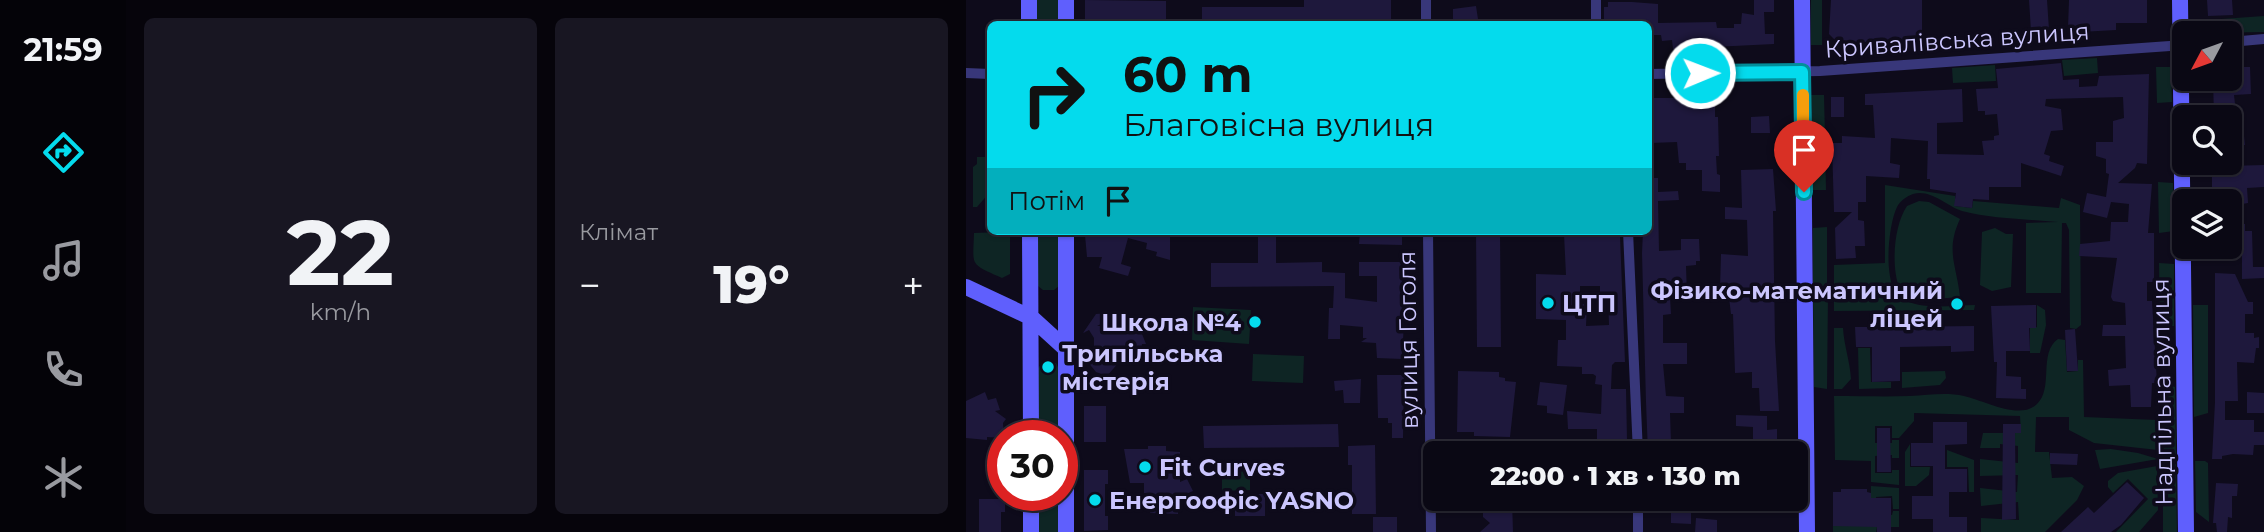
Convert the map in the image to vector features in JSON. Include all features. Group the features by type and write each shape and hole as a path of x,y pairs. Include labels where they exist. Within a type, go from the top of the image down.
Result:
{"main road":[{"path":"1029,0 1029,21"},
{"path":"1066,0 1066,21"},
{"path":"1802,0 1807,532"},
{"name":"Надпільна вулиця","path":"2180,0 2181,21"},
{"name":"Надпільна вулиця","path":"2182,91 2186,532"},
{"path":"1030,235 1031,420"},
{"path":"1066,235 1066,532"},
{"path":"966,287 1032,318 1066,349"},
{"path":"1031,511 1031,532"}],"street":[{"path":"1426,0 1426,21"},
{"path":"1596,0 1596,21"},
{"path":"2242,41 2264,39"},
{"name":"Кривалівська вулиця","path":"1652,74 1802,72 2172,46"},
{"path":"966,73 987,74"},
{"name":"вулиця Гоголя","path":"1428,235 1431,532"},
{"path":"1628,235 1638,441"},
{"path":"1638,511 1638,532"}],"green space":[{"path":"1036,0 1059,0 1059,21 1036,21"},
{"path":"1811,0 1822,0 1822,45 1811,45"},
{"path":"2264,16 2264,32 2242,32 2242,21 2207,20"},
{"path":"2097,58 2098,73 2064,76 2062,60"},
{"path":"1995,65 1996,81 1953,83 1952,68"},
{"path":"2156,67 2171,67 2172,102 2157,103"},
{"path":"1811,95 1824,95 1825,137 1812,137"},
{"path":"1812,142 1825,143 1826,190 1812,190"},
{"path":"977,157 987,157 987,195 977,207 973,207 973,167 977,164"},
{"path":"2158,182 2173,183 2172,231 2159,233"},
{"path":"1885,185 1955,196 1955,206 1972,208 1973,201 2059,208 2061,198 2080,205 2081,325 2076,329 2070,328 2069,230 2066,223 2062,223 2061,293 2026,293 2026,223 2058,222 1973,214 1920,193 1902,201 1897,207 1891,227 1888,255 1895,291 1901,298 1917,305 1975,305 1974,310 1834,311 1834,265 1885,263"},
{"path":"1919,201 1929,202 1960,219 1953,240 1953,258 1960,297 1919,297 1899,287 1895,268 1895,245 1899,224 1907,206"},
{"path":"1827,227 1827,289 1813,288 1813,228"},
{"path":"1995,228 2006,234 2013,234 2011,287 1992,291 1980,285 1982,232"},
{"path":"974,233 1010,235 1010,274 1002,278 975,263"},
{"path":"1038,235 1059,235 1059,286 1054,290 1043,290 1038,286"},
{"path":"2159,263 2174,264 2174,326 2160,326"},
{"path":"1813,294 1828,294 1827,389 1814,387"},
{"path":"2037,305 2045,310 2046,325 2040,353 2030,353 2030,328 2037,327"},
{"path":"2193,305 2208,305 2208,413 2194,417"},
{"path":"1193,307 1251,310 1249,344 1192,340"},
{"path":"1834,328 1843,328 1851,379 1842,389 1834,389"},
{"path":"2058,339 2065,340 2067,372 2078,371 2078,360 2083,360 2084,417 2157,420 2158,450 2094,443 2069,430 2069,417 2036,417 2035,452 2049,452 2052,478 2072,477 2084,486 2077,500 2045,532 1981,532 1981,518 2019,520 2018,502 1981,506 1980,488 2017,492 2018,475 1980,476 1980,459 2018,463 2018,446 2000,444 2000,448 1980,448 1983,433 2021,433 2020,416 1914,413 1914,421 1899,438 1892,438 1892,426 1875,426 1875,443 1892,443 1892,440 1899,440 1899,458 1892,458 1892,455 1875,456 1875,473 1892,473 1892,470 1899,470 1899,485 1871,482 1871,461 1835,460 1834,396 1951,394 2011,410 2030,409 2042,397 2049,353"},
{"path":"1858,348 1870,348 1871,382 1891,382 1891,388 1859,389"},
{"path":"1253,354 1304,356 1303,383 1252,381"},
{"path":"1044,361 1056,363 1059,369 1059,420 1038,420 1038,368"},
{"path":"1945,371 1946,378 1940,385 1902,388 1902,372"},
{"path":"2162,387 2175,387 2176,455 2170,457 2163,453 2162,448"},
{"path":"1910,444 1910,467 1930,467 1929,475 1916,486 1905,486 1905,452"},
{"path":"2111,449 2158,459 2100,469 2095,450"},
{"path":"1947,450 1974,460 1974,492 1969,492 1968,467 1947,467"},
{"path":"2195,461 2208,463 2209,522 2196,512"},
{"path":"2176,464 2177,532 2163,532 2163,465"},
{"path":"2157,466 2158,510 2139,532 2116,532 2148,499 2128,479 2113,493 2108,487 2108,481 2118,473"},
{"path":"1250,471 1250,490 1222,491 1222,473"},
{"path":"1871,486 1899,488 1899,509 1893,509 1892,496 1876,497 1876,515 1892,515 1893,511 1899,511 1899,527 1877,527 1876,532 1833,532 1833,526 1871,526"},
{"path":"1038,511 1059,511 1059,532 1038,532"}],"building":[{"path":"1085,0 1166,1 1166,21 1085,21"},
{"path":"1304,0 1391,0 1391,19 1202,21 1202,7 1304,7"},
{"path":"1754,0 1774,0 1774,12 1764,12 1765,34 1774,34 1774,44 1673,49 1672,40 1662,41 1661,35 1652,35 1652,21 1604,21 1604,7 1608,7 1608,2 1658,4 1658,23 1716,22 1717,28 1734,28 1734,24 1741,24 1742,13 1754,15"},
{"path":"1831,0 1922,0 1922,39 1837,42 1829,34"},
{"path":"2029,0 2047,0 2049,30 2031,31"},
{"path":"2069,0 2147,0 2147,23 2116,23 2116,30 2080,32 2080,28 2068,28"},
{"path":"2207,0 2232,0 2233,15 2208,16"},
{"path":"1476,6 1478,19 1453,19 1453,9"},
{"path":"2061,63 2063,80 2079,79 2079,87 2097,86 2099,76 2149,74 2147,164 2137,163 2118,183 2152,184 2148,233 2154,233 2154,282 2147,282 2147,301 2152,301 2157,383 2152,383 2151,407 2131,407 2130,385 2109,386 2108,370 2126,368 2125,336 2102,336 2103,325 2126,325 2125,303 2113,301 2111,297 2117,258 2079,256 2080,244 2110,241 2111,222 2128,222 2129,204 2111,202 2107,218 2083,212 2087,193 2106,197 2109,174 2106,173 2106,159 2096,156 2096,142 2113,142 2113,121 2124,118 2123,97 2046,99 2045,106 2061,109 2063,130 2051,131 2044,154 2050,156 2049,161 2064,166 2061,176 2021,163 2021,187 1989,187 1989,200 1973,199 1972,208 1954,206 1956,193 1930,189 1930,179 1927,179 1928,141 1891,138 1890,163 1900,165 1899,178 1866,176 1866,202 1858,202 1858,220 1864,221 1865,246 1855,246 1856,258 1836,259 1835,228 1852,212 1834,212 1832,143 1842,143 1842,136 1875,138 1873,105 1865,105 1865,94 1962,89 1963,122 1937,123 1937,154 1984,155 1982,141 1994,140 1994,136 1999,135 1997,114 1985,115 1985,111 1978,111 1976,89 1998,88 1996,69"},
{"path":"2242,67 2250,67 2251,94 2234,95 2235,105 2214,105 2213,91 2242,91"},
{"path":"1831,97 1844,97 1844,117 1831,117"},
{"path":"1652,98 1715,98 1720,192 1702,191 1702,170 1686,170 1686,163 1679,163 1677,142 1652,143"},
{"path":"1769,116 1770,133 1751,133 1751,117"},
{"path":"2264,165 2264,187 2247,188 2248,203 2242,204 2242,189 2212,189 2212,175 2242,175 2242,166"},
{"path":"1773,169 1776,211 1773,211 1775,341 1779,411 1760,411 1759,388 1752,388 1752,372 1735,373 1733,314 1728,289 1720,289 1721,254 1748,256 1747,220 1725,219 1725,207 1742,208 1741,170"},
{"path":"1652,178 1658,178 1658,192 1678,191 1679,200 1658,201 1659,251 1681,250 1681,239 1699,239 1700,261 1696,261 1696,265 1686,266 1687,296 1670,297 1671,314 1663,315 1663,343 1687,343 1687,364 1663,364 1666,396 1684,397 1684,413 1670,413 1671,441 1648,441 1643,235 1652,235"},
{"path":"2242,224 2245,224 2245,231 2252,231 2253,267 2264,267 2264,278 2242,279"},
{"path":"1085,235 1170,235 1170,260 1156,256 1157,252 1146,249 1147,243 1128,238 1121,264 1131,267 1128,276 1099,268 1102,257 1087,257"},
{"path":"1258,235 1276,235 1276,263 1322,262 1322,272 1345,273 1345,298 1377,302 1377,276 1359,276 1359,262 1402,262 1402,359 1377,358 1376,343 1361,342 1367,338 1363,338 1363,327 1340,325 1340,339 1328,339 1329,308 1333,308 1334,286 1211,287 1211,263 1258,263"},
{"path":"1360,235 1402,235 1402,245 1359,244"},
{"path":"1476,235 1500,235 1501,347 1477,347"},
{"path":"1564,235 1620,236 1625,362 1615,362 1612,365 1611,389 1626,389 1627,440 1597,441 1597,429 1568,429 1567,411 1601,414 1602,385 1595,384 1596,376 1593,374 1582,374 1582,367 1557,366 1558,340 1566,340 1566,320 1536,319 1536,274 1566,275","holes":["1580,286 1600,286 1600,295 1608,295 1609,325 1586,326 1587,304 1580,304"]},
{"path":"2215,273 2235,274 2248,302 2253,302 2253,314 2245,314 2245,333 2254,333 2254,338 2259,337 2254,363 2237,362 2238,401 2225,401 2225,420 2254,420 2254,432 2264,432 2264,445 2254,445 2253,455 2233,454 2222,456 2222,459 2212,459"},
{"path":"2036,305 2036,328 2029,328 2030,351 2006,351 2006,376 2021,377 2021,389 2026,389 2026,399 1996,398 1997,362 1994,362 1991,306"},
{"path":"1124,312 1097,326 1135,326 1135,329 1140,329 1146,344 1142,344 1141,355 1135,358 1135,361 1120,361 1107,376 1096,372 1087,361 1094,348 1094,338 1089,330 1083,333 1096,314"},
{"path":"1874,320 1898,320 1898,327 1974,326 1974,351 1951,352 1951,346 1900,347 1900,381 1872,382 1872,347 1856,347 1855,327 1874,327"},
{"path":"2075,329 2078,371 2067,371 2065,330"},
{"path":"1458,371 1499,372 1499,377 1505,378 1505,381 1516,382 1510,437 1474,436 1474,432 1457,432"},
{"path":"1377,375 1404,375 1403,438 1392,438 1392,423 1388,423 1388,418 1378,418"},
{"path":"1361,379 1360,403 1344,403 1343,390 1335,391 1334,381"},
{"path":"1540,382 1567,385 1563,415 1547,413 1547,406 1537,405"},
{"path":"985,392 988,400 996,398 1000,410 995,411 1006,419 987,420 987,440 966,438 966,401"},
{"path":"2247,392 2264,393 2264,413 2247,413"},
{"path":"1084,406 1106,406 1106,442 1084,442"},
{"path":"1736,415 1767,416 1767,430 1777,429 1777,441 1753,440 1753,427 1736,426"},
{"path":"1933,422 1967,422 1967,444 1945,445 1945,469 1967,469 1967,492 1949,492 1949,517 1967,517 1967,532 1933,532 1933,519 1912,519 1912,496 1933,496 1933,466 1911,466 1911,443 1933,443"},
{"path":"1338,424 1339,447 1204,448 1203,426"},
{"path":"2003,424 2021,424 2021,433 2015,433 2016,519 2002,520"},
{"path":"1877,428 1890,428 1891,472 1877,472"},
{"path":"1375,445 1376,514 1352,514 1352,465 1348,465 1348,446"},
{"path":"1148,446 1166,446 1166,451 1180,452 1180,482 1187,479 1193,491 1179,497 1178,514 1150,513 1152,493 1144,493 1144,483 1130,483 1124,449 1148,449"},
{"path":"2050,453 2078,454 2077,465 2050,464"},
{"name":"Енергоофіс YASNO","path":"1084,470 1108,470 1105,516 1108,516 1108,530 1084,531"},
{"path":"2127,482 2144,498 2121,525 2111,532 2061,532 2088,507 2094,513"},
{"path":"2216,483 2238,484 2237,496 2232,496 2232,518 2228,517 2227,532 2217,532 2216,523 2213,523"},
{"path":"1841,489 1867,489 1871,498 1891,498 1891,532 1877,532 1877,527 1833,526 1833,492 1841,492"},
{"path":"1235,494 1265,494 1265,516 1235,516"},
{"path":"979,499 987,499 987,511 1005,511 1001,512 1001,532 979,532"},
{"path":"1512,511 1513,532 1480,532 1490,523 1483,517 1483,512"},
{"path":"1671,511 1691,511 1691,524 1671,523"},
{"path":"1373,517 1397,517 1397,532 1373,532"},
{"path":"1696,518 1717,520 1717,532 1695,532"}],"slow traffic":[{"path":"1803,95 1803,139"}],"place":[{"name":"ЦТП","path":"1548,303"},
{"name":"Фізико-математичний ліцей","path":"1957,304"},
{"name":"Школа №4","path":"1255,322"},
{"name":"Трипільська містерія","path":"1048,367"},
{"name":"Fit Curves","path":"1145,467"},
{"name":"Енергоофіс YASNO","path":"1095,500"}],"route":[{"path":"1700,73 1802,72 1804,192"}]}
